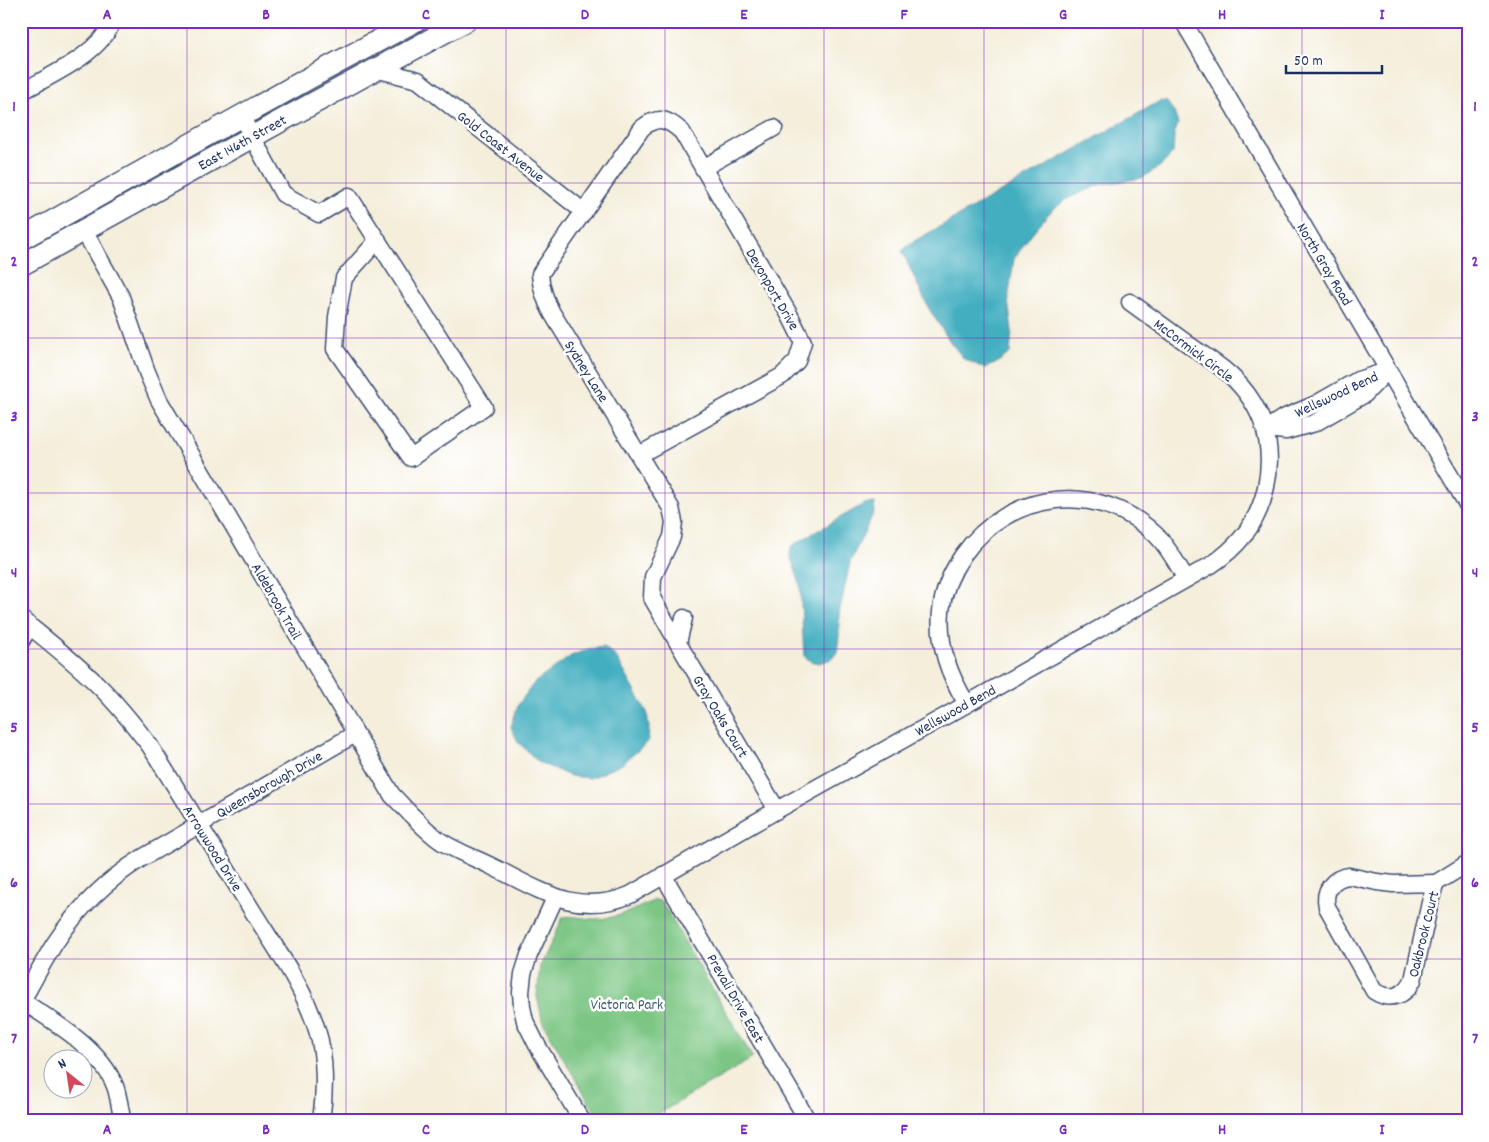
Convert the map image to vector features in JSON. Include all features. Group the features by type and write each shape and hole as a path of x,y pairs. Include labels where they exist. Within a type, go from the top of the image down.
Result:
{"main road":[{"name":"East 146th Street","path":"21,238 415,21"},
{"name":"East 146th Street","path":"21,265 252,136 465,21"}],"street":[{"path":"21,92 87,54 101,40 112,21"},
{"name":"North Gray Road","path":"1183,21 1468,506"},
{"path":"410,50 418,80"},
{"name":"Gold Coast Avenue","path":"375,69 418,80 584,212"},
{"path":"241,116 283,194 319,214 349,196 378,240 484,407 411,458 335,349 337,317 344,278 378,240"},
{"name":"Sydney Lane","path":"661,120 651,121 642,128 540,274 540,285 552,313 671,508 674,522 672,537 652,577 652,598 678,643"},
{"name":"Devonport Drive","path":"639,455 782,376 798,361 803,342 789,314 682,132 671,122 661,120"},
{"path":"703,168 774,128"},
{"name":"Aldebrook Trail","path":"84,231 109,273 121,298 159,400 392,795 420,825 443,842 555,898"},
{"name":"McCormick Circle","path":"1130,302 1233,378 1249,396 1266,429"},
{"name":"Wellswood Bend","path":"555,898 573,902 598,903 617,900 630,895 1211,565 1242,539 1256,518 1265,496 1269,471 1266,429 1283,418 1316,404 1358,380 1388,370"},
{"path":"967,704 953,680 944,653 941,630 943,598 958,563 972,542 1008,514 1036,504 1062,499 1085,500 1112,507 1133,517 1156,535 1172,555 1186,579"},
{"path":"678,643 684,618"},
{"path":"21,642 26,623"},
{"name":"Arrowwood Drive","path":"26,623 56,646 101,688 150,746 286,965 309,1006 318,1032 323,1059 324,1093 321,1121"},
{"name":"Gray Oaks Court","path":"678,643 777,810"},
{"name":"Queensborough Drive","path":"22,1002 55,943 78,911 98,891 130,866 355,734"},
{"name":"Oakbrook Court","path":"1436,883 1413,980 1404,992 1398,996 1386,997 1380,995 1370,985 1329,911 1326,903 1327,892 1335,880 1349,876 1393,884 1436,883 1468,863"},
{"name":"Prevali Drive East","path":"664,875 808,1121"},
{"path":"555,898 529,955 523,974 522,1007 525,1021 582,1121"},
{"path":"22,1002 71,1034 98,1060 114,1085 121,1112"}],"green space":[{"name":"Victoria Park","path":"655,900 661,901 753,1058 646,1121 600,1121 543,1023 537,996 540,967 563,917 603,919 626,913"}],"water":[{"path":"1160,101 1167,102 1174,112 1178,124 1174,135 1173,153 1162,165 1142,178 1099,185 1069,198 1052,210 1032,233 1014,259 1008,300 1012,331 1010,353 995,364 984,368 964,359 929,309 902,251 911,243"},
{"path":"875,503 874,512 850,562 839,614 837,653 829,660 819,663 810,661 804,656 800,584 790,555 791,547 864,504"},
{"path":"604,647 616,657 647,712 648,742 622,764 590,778 570,776 538,762 518,742 511,727 518,705 534,683 571,656 588,649"}]}
